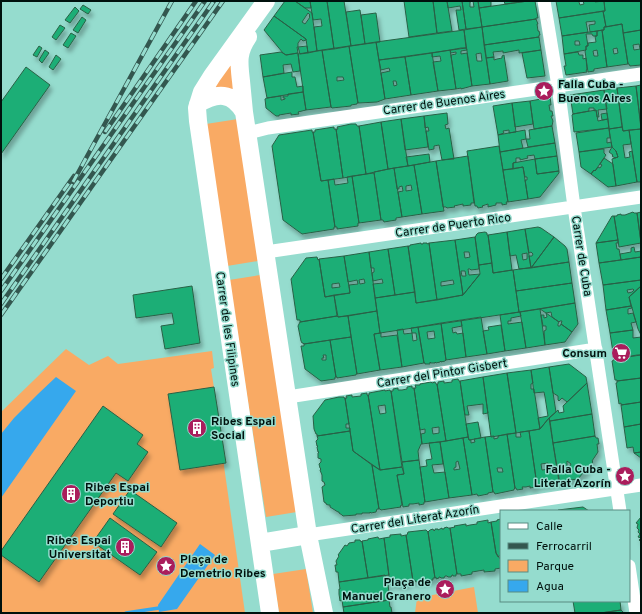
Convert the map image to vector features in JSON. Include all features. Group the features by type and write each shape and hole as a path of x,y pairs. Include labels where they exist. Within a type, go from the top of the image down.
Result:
{"main road":[{"path":"198,110 202,92 266,1"},
{"path":"274,1 248,37 241,50 239,61 244,112 308,535 324,613"},
{"path":"198,110 213,96 220,95 229,97 238,103 244,112"},
{"name":"Carrer de les Filipines","path":"198,110 270,613"},
{"path":"260,543 308,535"}],"street":[{"name":"Carrer de Cuba","path":"544,1 558,86 574,207 620,510"},
{"name":"Carrer de Buenos Aires","path":"248,133 275,127 641,74"},
{"name":"Carrer de Puerto Rico","path":"266,252 641,197"},
{"name":"Carrer del Pintor Gisbert","path":"288,398 596,349"},
{"name":"Carrer del Literat Azorín","path":"308,535 641,485"},
{"path":"630,573 636,613"}],"green space":[{"path":"231,57 235,90 210,89"},
{"path":"238,119 258,261 227,266 206,124"},
{"path":"260,275 297,512 266,517 229,280"},
{"path":"66,349 89,365 108,356 118,364 212,351 214,368 211,369 226,463 224,463 224,466 245,613 1,613 1,412"},
{"path":"306,569 313,613 279,613 273,574"},
{"path":"474,587 478,613 415,613 417,598"}],"water":[{"path":"56,377 76,391 1,498 1,434 14,418"},
{"path":"200,544 215,555 177,609 159,612 158,605"}],"building":[{"path":"285,1 295,1 312,13 317,51 308,53 306,39 274,16","holes":["308,13 310,15 305,24 302,22"]},
{"path":"295,1 310,1 311,8 305,8"},
{"path":"310,1 327,1 334,49 317,51 314,27 322,26 321,19 313,20"},
{"path":"327,1 344,1 351,46 334,49"},
{"path":"404,1 433,1 437,33 409,37"},
{"path":"433,1 447,1 452,31 437,33"},
{"path":"447,1 462,1 466,29 459,30 456,10 461,10 460,6 448,8"},
{"path":"462,1 473,1 478,1 482,27 466,29","holes":["473,1 474,7 470,7 470,2"]},
{"path":"478,1 491,1 491,6 479,8"},
{"path":"504,1 528,1 505,4"},
{"path":"535,1 538,18 482,27 479,8"},
{"path":"556,1 580,1 580,5 584,4 583,1 604,1 605,11 559,18"},
{"path":"604,1 641,1 641,30 623,33 622,24 606,27 603,11 605,11"},
{"path":"83,5 91,10 88,14 80,9"},
{"path":"75,7 79,11 70,23 65,20"},
{"path":"360,10 365,44 351,46 346,12"},
{"path":"603,11 606,27 604,27 604,30 590,32 589,25 595,24 595,21 586,22 588,32 562,36 559,18"},
{"path":"376,13 380,42 365,44 361,15"},
{"path":"274,16 306,39 303,41 301,39 298,43 298,53 286,55 283,53 264,30"},
{"path":"82,17 86,20 78,33 73,30"},
{"path":"536,19 540,35 539,37 484,45 482,27"},
{"path":"622,24 628,64 607,67 602,30 604,30 604,27","holes":["617,48 618,53 614,54 613,49"]},
{"path":"60,25 65,28 56,40 52,37"},
{"path":"482,27 490,84 472,86 464,30","holes":["481,53 482,61 477,61 476,54"]},
{"path":"464,30 466,48 379,60 376,42"},
{"path":"602,30 607,67 594,69 594,71 588,72 585,51 586,46 588,46 588,43 596,42 595,36 597,36 597,31","holes":["597,50 598,56 594,56 593,51"]},
{"path":"641,30 641,65 630,66 628,64 623,33","holes":["639,44 640,49 634,50 633,45"]},
{"path":"597,31 597,36 586,34 588,46 586,46 586,50 564,54 562,36","holes":["575,41 579,41 580,45 575,45"]},
{"path":"71,33 76,36 68,48 63,45"},
{"path":"539,37 541,50 519,53 519,50 503,53 503,51 493,52 494,57 486,58 484,45"},
{"path":"376,42 385,99 377,102 358,103 349,46"},
{"path":"39,46 42,48 37,57 33,55"},
{"path":"307,46 308,53 300,54 298,47"},
{"path":"349,46 357,104 351,106 331,107 322,50","holes":["337,77 343,77 344,80 337,81"]},
{"path":"466,48 467,50 461,51 461,54 467,53 472,86 456,89 451,55 456,54 456,52 451,53 450,50"},
{"path":"45,50 49,53 42,63 39,60"},
{"path":"322,50 331,107 306,110 298,54"},
{"path":"450,50 456,89 438,91 433,62 441,61 440,56 432,57 432,53"},
{"path":"541,50 545,76 527,78 522,53"},
{"path":"281,52 286,55 298,53 300,71 293,72 291,64 283,65 284,73 263,77 260,55"},
{"path":"578,52 579,55 583,55 583,59 586,58 587,72 566,75 564,54"},
{"path":"432,53 438,91 411,95 405,57"},
{"path":"56,55 61,59 53,70 49,67"},
{"path":"504,55 508,81 490,84 486,58 494,57 494,60 502,58"},
{"path":"405,57 411,95 385,99 381,73 390,71 389,68 381,70 379,60","holes":["393,81 396,81 397,85 394,86"]},
{"path":"26,67 50,85 1,154 1,102"},
{"path":"292,72 292,77 295,77 297,87 303,86 303,92 267,98 263,77"},
{"path":"641,85 641,126 636,86"},
{"path":"636,86 641,129 623,131 617,88"},
{"path":"617,88 622,127 609,129 604,90"},
{"path":"604,90 607,109 598,110 599,117 597,117 596,110 594,111 594,108 589,108 589,111 573,114 570,95"},
{"path":"303,92 306,110 298,112 299,114 291,115 291,113 276,116 266,108 265,99 267,98 281,96 282,100 285,99 283,96 288,96 288,94"},
{"path":"550,96 551,105 549,105 553,116 551,116 553,121 552,126 534,129 530,101 541,99 541,97"},
{"path":"530,101 533,124 515,127 512,103"},
{"path":"512,103 516,132 509,133 509,130 503,131 504,133 498,135 493,106"},
{"path":"596,110 598,121 608,119 609,128 574,132 573,114"},
{"path":"447,113 448,124 445,125 446,129 449,128 454,159 442,160 439,145 434,146 434,149 429,150 426,131 429,131 428,127 425,128 424,116"},
{"path":"607,113 608,119 602,120 601,114"},
{"path":"424,116 428,147 405,150 401,119"},
{"path":"401,119 408,166 388,169 381,122"},
{"path":"381,122 388,169 366,174 359,126"},
{"path":"356,124 359,126 366,174 343,178 336,129 338,129 337,127"},
{"path":"552,126 555,143 528,147 526,139 530,139 529,130"},
{"path":"334,127 334,129 336,129 343,178 321,181 313,132 315,132 315,130"},
{"path":"622,127 623,131 629,130 631,144 623,145 625,158 630,157 629,152 632,151 637,182 616,186 612,159 618,157 616,151 612,147 609,129"},
{"path":"609,128 610,138 607,138 607,143 611,142 612,147 579,152 576,133"},
{"path":"641,129 641,182 637,182 629,130"},
{"path":"312,130 321,181 328,180 335,227 334,229 302,234 283,220 272,146 279,135"},
{"path":"525,130 526,139 521,140 523,148 500,152 498,135"},
{"path":"555,143 557,156 535,159 534,155 527,156 528,158 520,160 520,158 516,158 516,162 513,163 513,169 503,170 500,152"},
{"path":"499,146 508,202 506,202 507,204 502,205 502,203 496,203 496,205 488,207 488,204 478,208 475,206 467,151"},
{"path":"612,147 616,151 618,157 615,158 609,152"},
{"path":"604,149 604,153 606,155 595,171 594,170 591,174 581,167 579,152"},
{"path":"429,154 430,162 408,166 406,157"},
{"path":"468,156 474,203 471,203 471,205 463,206 463,204 454,206 455,207 443,207 436,161"},
{"path":"557,156 559,171 537,174 535,159"},
{"path":"604,158 613,164 616,186 608,187 591,174 598,167 600,168 602,165 600,164"},
{"path":"535,159 537,174 559,171 559,173 540,197 528,199 525,180 527,180 527,177 525,177 523,167 513,169 513,163"},
{"path":"436,161 444,211 422,214 414,165"},
{"path":"414,165 422,214 402,217 398,192 403,191 402,186 397,189 394,168","holes":["411,185 412,190 406,191 406,186"]},
{"path":"523,167 528,199 508,202 503,170"},
{"path":"394,168 402,217 396,218 396,220 384,222 381,220 374,172"},
{"path":"374,173 381,220 359,223 352,176"},
{"path":"352,176 359,223 358,226 337,229 337,227 335,227 328,180 334,179 335,185 348,183 347,177"},
{"path":"633,212 637,213 641,243 619,247 614,216 621,214 625,215"},
{"path":"641,212 641,242 637,213"},
{"path":"612,216 614,216 618,240 596,243"},
{"path":"538,227 554,237 531,268 529,256 532,256 533,254 531,252 529,253 525,229"},
{"path":"525,229 531,268 519,269 516,255 510,256 507,232","holes":["527,253 527,259 523,260 522,254"]},
{"path":"485,232 488,235 492,263 479,265 475,237 478,233"},
{"path":"507,232 512,270 493,273 488,235"},
{"path":"475,237 479,269 468,269 469,275 480,274 463,295 455,240","holes":["464,252 469,252 470,257 465,258","461,271 465,271 466,276 462,276"]},
{"path":"554,237 567,249 569,262 531,268"},
{"path":"455,240 463,295 437,300 429,243","holes":["453,280 454,284 441,286 441,282"]},
{"path":"618,240 618,243 616,243 621,260 599,263 596,243"},
{"path":"429,243 437,300 416,303 408,246"},
{"path":"408,246 415,292 395,295 388,249"},
{"path":"634,247 635,252 641,251 641,257 621,260 620,254 631,252 631,248"},
{"path":"388,249 395,295 375,298 373,284 383,283 382,279 373,281 372,273 374,272 374,268 371,268 369,252"},
{"path":"369,252 377,311 338,317 334,295 350,293 349,285 358,284 357,280 348,282 344,256","holes":["364,279 365,283 360,284 359,280"]},
{"path":"344,256 350,293 325,297 319,259","holes":["339,283 340,287 332,288 332,284"]},
{"path":"317,257 318,260 319,259 325,297 334,295 337,316 300,322 300,320 297,320 291,279 306,258"},
{"path":"641,257 641,280 603,285 599,263"},
{"path":"569,262 572,283 516,291 513,270"},
{"path":"492,263 493,273 513,270 519,312 380,333 375,298 415,292 416,303 463,295 480,274 479,265"},
{"path":"641,280 641,286 629,297 631,306 606,310 603,285","holes":["633,289 634,290 628,293 627,290"]},
{"path":"572,283 575,303 519,312 516,291"},
{"path":"192,286 200,343 165,349 161,326 174,324 172,313 136,318 133,295"},
{"path":"641,286 641,335 629,297"},
{"path":"575,303 578,324 572,332 561,324 562,321 559,322 552,317 551,312 546,313 540,309"},
{"path":"631,306 632,308 628,309 628,314 633,313 636,322 631,323 633,330 610,333 606,310"},
{"path":"540,309 545,345 526,348 520,312"},
{"path":"377,311 380,333 374,334 380,370 357,374 348,316"},
{"path":"520,312 521,316 511,318 511,321 508,321 508,324 522,322 526,348 505,351 500,315"},
{"path":"546,313 559,322 558,326 561,324 572,332 565,342 545,345 544,331 546,330 546,326 543,326 541,315 544,315 544,318 547,317"},
{"path":"337,316 348,316 351,337 304,344 302,343 298,326 300,322"},
{"path":"481,317 487,354 466,357 461,320"},
{"path":"461,320 462,326 452,328 453,333 463,333 466,357 446,360 441,323"},
{"path":"441,323 445,361 436,363 430,362 430,364 424,363 418,327","holes":["434,331 435,338 428,339 427,332"]},
{"path":"501,325 505,351 487,354 483,331 489,330 488,327"},
{"path":"418,327 424,363 402,367 397,330 403,329 404,334 412,333 411,328","holes":["412,333 416,333 417,340 413,341"]},
{"path":"633,330 633,338 641,337 641,355 614,359 610,333"},
{"path":"381,333 381,337 397,335 402,367 380,370 374,334"},
{"path":"351,337 357,374 337,378 330,340"},
{"path":"330,340 336,377 335,379 321,381 305,369 301,346 304,346 304,344","holes":["323,355 326,355 326,360 322,360 322,358 324,358"]},
{"path":"641,355 641,378 615,380 612,361 614,359"},
{"path":"569,364 586,377 587,383 567,402 562,398 559,401 558,396 553,393 549,367"},
{"path":"549,367 556,412 540,429 538,418 548,416 544,392 534,393 531,370"},
{"path":"531,370 533,383 531,384 531,389 534,389 540,429 516,433 507,373"},
{"path":"507,373 516,433 491,437 483,377"},
{"path":"483,377 488,413 483,414 483,404 467,406 469,415 465,415 460,381"},
{"path":"641,378 641,402 619,404 617,381"},
{"path":"458,379 460,381 468,437 446,441 437,384 438,382 452,382 452,380"},
{"path":"435,382 437,384 446,441 422,444 421,434 425,433 425,429 420,430 414,388 416,388 415,385","holes":["439,427 439,433 433,434 432,428"]},
{"path":"587,383 592,414 550,421 549,418 558,410 559,413 564,412 563,406"},
{"path":"412,386 412,388 414,388 422,444 418,451 419,460 402,462 391,391 398,388 398,390 407,389 407,387"},
{"name":"Ribes Espai Social","path":"214,387 226,463 180,470 168,394"},
{"path":"385,390 391,391 402,467 380,470 368,395 369,393","holes":["385,405 386,413 380,414 378,406"]},
{"path":"367,393 380,470 353,451 345,398 347,398 346,396 361,396 361,394"},
{"path":"339,397 345,398 349,424 346,424 346,428 350,428 350,431 317,436 314,429 313,416 325,400"},
{"path":"641,402 641,424 624,427 621,405"},
{"name":"Ribes Espai Deportiu","path":"103,406 143,435 137,444 148,452 128,481 116,473 39,582 1,555 1,551"},
{"path":"592,414 595,436 553,443 550,421"},
{"path":"549,418 559,482 537,485 529,431 540,429","holes":["548,463 549,469 542,470 541,464"]},
{"path":"478,422 481,438 469,440 466,424"},
{"path":"641,424 641,452 634,453 633,447 627,448 624,427"},
{"path":"350,431 353,451 372,465 379,509 377,509 376,512 371,513 343,516 324,502 322,487 325,485 322,481 319,464 321,459 318,458 319,452 316,441 318,439 317,436"},
{"path":"529,431 537,485 536,487 530,488 530,486 522,487 523,489 517,490 515,488 507,434 516,433 516,437 521,437 520,432"},
{"path":"507,434 515,488 514,490 495,494 493,492 485,437 494,436 494,439 498,438 498,436","holes":["497,468 502,468 503,472 498,472"]},
{"path":"595,436 598,438 599,444 597,444 598,452 592,461 593,462 584,474 583,473 578,479 560,484 553,443","holes":["567,461 571,464 570,466 567,467"]},
{"path":"468,437 469,440 471,440 471,443 475,442 474,439 485,437 493,492 478,496 477,494 472,495 463,438"},
{"path":"463,438 472,495 449,498 440,442","holes":["458,461 460,469 454,470 456,467 456,462"]},
{"path":"440,442 443,464 432,465 434,473 445,472 449,498 425,502 420,467 427,466 426,460 432,459 429,443"},
{"path":"641,452 641,458 634,453"},
{"path":"419,460 425,502 424,504 409,504 409,506 403,507 397,475 404,474 402,462"},
{"path":"372,465 380,470 402,467 404,474 397,475 402,505 400,506 401,507 379,509"},
{"path":"130,490 177,523 161,547 113,514"},
{"path":"583,507 588,510 558,510"},
{"path":"641,517 641,538 638,537 640,534 637,528 638,524 636,523"},
{"name":"Ribes Espai Universitat","path":"110,518 157,552 140,575 93,542"},
{"path":"500,519 500,556 498,557 491,522"},
{"path":"488,520 488,523 491,522 496,553 500,559 500,568 495,569 495,571 484,572 484,570 461,576 461,574 457,574 450,528 466,524 466,526 477,524 477,522"},
{"path":"447,527 450,528 457,574 456,576 445,576 444,578 439,577 436,579 428,532 433,529 434,531 435,529 444,529"},
{"path":"426,530 428,532 435,578 433,578 433,580 416,582 415,580 413,581 406,535 408,532"},
{"path":"401,534 401,536 406,535 413,581 407,581 408,584 390,584 384,538 390,537 390,535"},
{"path":"378,537 379,539 384,538 389,575 368,578 362,541"},
{"path":"355,540 362,541 368,578 339,582 338,572 336,572 335,565 337,565 336,561 339,556 338,555 345,545 347,546 349,543 355,542"},
{"path":"385,575 386,585 388,584 389,600 343,607 342,600 340,601 339,582"},
{"path":"389,600 392,613 344,613 343,607"},
{"path":"573,602 620,602 621,610 600,613 575,613"},
{"path":"621,610 624,613 601,613"}],"waterway":[{"path":"126,613 159,608"}],"railway":[{"path":"73,182 172,1"},
{"path":"105,132 196,1"},
{"path":"1,291 205,1"},
{"path":"1,304 214,1"},
{"path":"1,315 223,1"},
{"path":"1,279 74,176"}],"place":[{"name":"Falla Cuba - Buenos Aires","path":"544,91"},
{"name":"Consum","path":"621,353"},
{"name":"Ribes Espai Social","path":"197,428"},
{"name":"Falla Cuba - Literat Azorín","path":"625,476"},
{"name":"Ribes Espai Deportiu","path":"71,494"},
{"name":"Ribes Espai Universitat","path":"125,547"},
{"name":"Plaça de Demetrio Ribes","path":"166,566"},
{"name":"Plaça de Manuel Granero","path":"445,589"}]}
